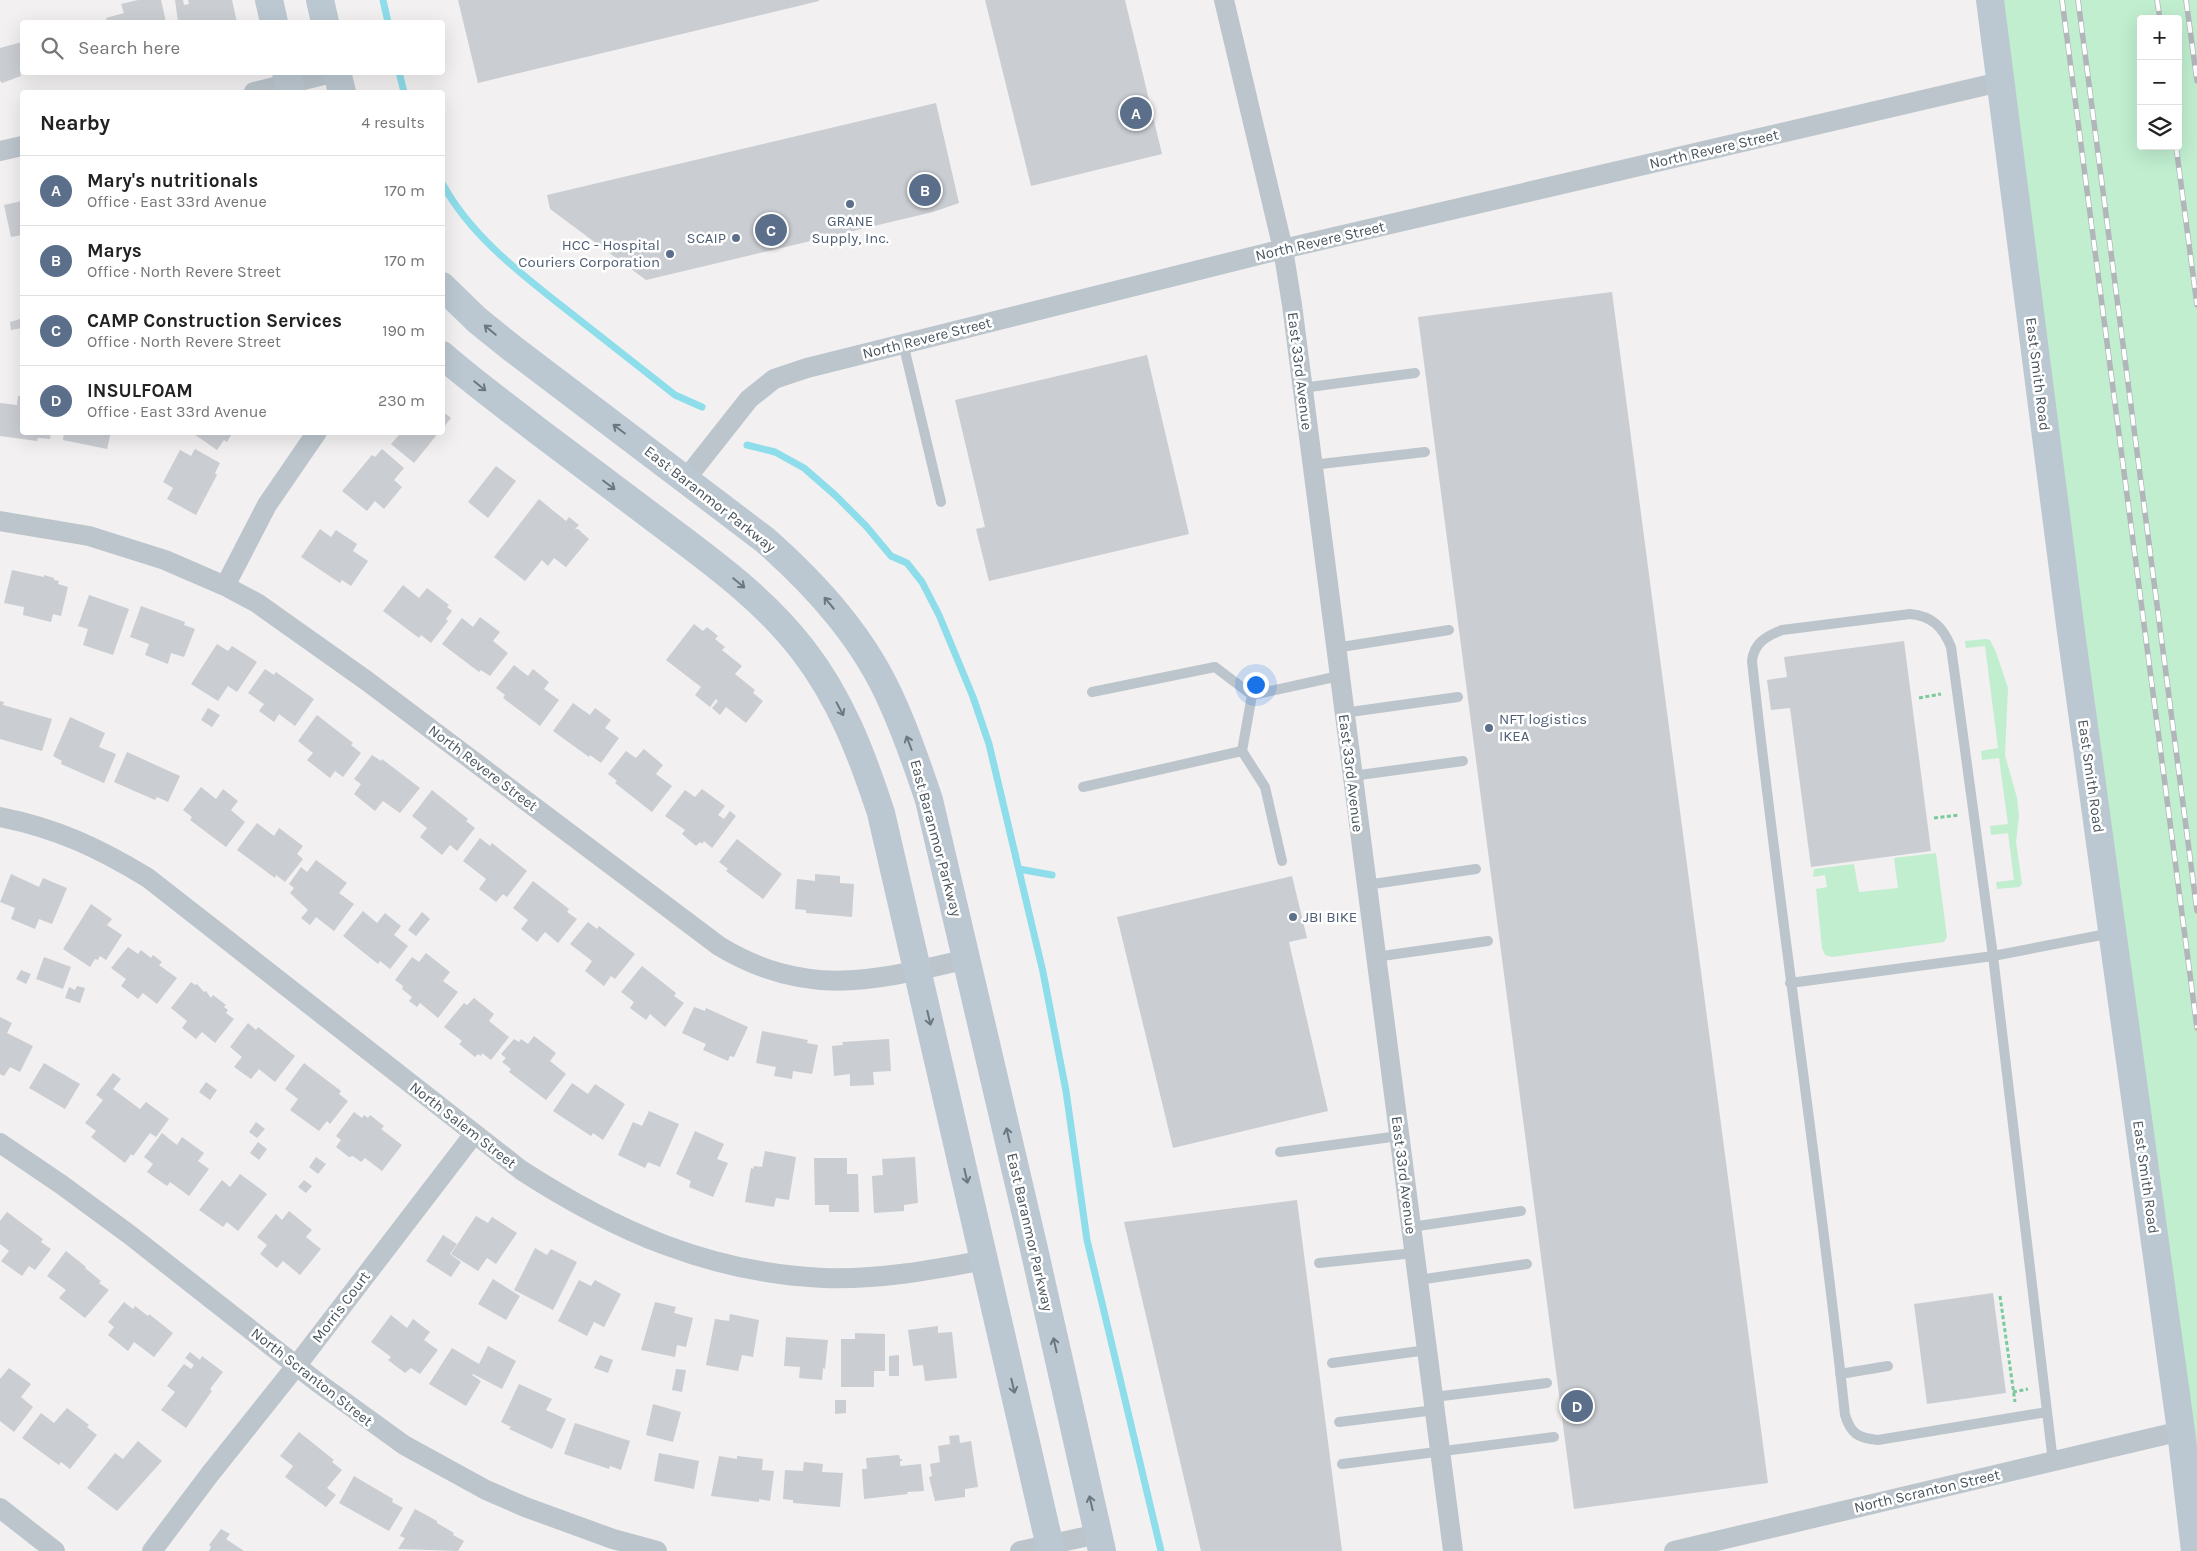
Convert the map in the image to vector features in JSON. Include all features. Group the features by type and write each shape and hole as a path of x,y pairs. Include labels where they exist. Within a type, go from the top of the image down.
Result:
{"street":[{"path":"269,0 274,20"},
{"path":"320,0 325,20"},
{"name":"East 33rd Avenue","path":"1224,0 1283,249 1453,1551"},
{"name":"East Smith Road","path":"1990,0 2113,933 2181,1431 2195,1551"},
{"path":"262,90 323,75"},
{"path":"337,75 341,90"},
{"name":"North Revere Street","path":"685,480 742,406 764,385 774,379 806,368 1283,249 2000,82"},
{"path":"0,151 20,146"},
{"name":"East Baranmor Parkway","path":"445,289 477,320 513,349 765,540 792,564 844,621 872,663 893,702 911,746 929,800 1100,1543"},
{"path":"445,357 482,388 737,582 778,620 804,651 830,689 864,764 881,813 1050,1548"},
{"path":"225,586 267,505 315,435"},
{"name":"North Revere Street","path":"0,521 89,536 165,560 225,586 257,603 360,675 719,946 738,957 767,970 810,980 825,981 872,980 966,959"},
{"name":"North Salem Street","path":"0,817 33,824 74,838 111,855 148,878 474,1134 548,1188 621,1228 659,1244 725,1263 787,1275 825,1278 867,1277 937,1270 985,1260"},
{"name":"Morris Court","path":"152,1551 474,1134"},
{"name":"North Scranton Street","path":"0,1143 62,1184 123,1229 369,1422 440,1466 486,1490 534,1511 613,1539 657,1551"},
{"name":"North Scranton Street","path":"1674,1551 2181,1431"},
{"path":"0,1508 55,1551"},
{"path":"1020,1551 1100,1543"}],"lane":[{"path":"903,344 941,502"},
{"path":"1302,388 1415,373"},
{"path":"1312,465 1425,452"},
{"path":"2047,1412 1896,1438 1868,1439 1850,1429 1845,1415 1807,1101 1790,983 1752,661 1753,651 1759,642 1768,635 1782,630 1910,614 1930,618 1939,625 1946,634 1951,647 1994,956 2053,1462"},
{"path":"1335,648 1449,630"},
{"path":"1092,692 1215,667 1252,695 1339,676"},
{"path":"1252,695 1242,751 1265,787 1282,861"},
{"path":"1343,713 1458,697"},
{"path":"1083,788 1242,751"},
{"path":"1352,776 1463,761"},
{"path":"1366,885 1476,869"},
{"path":"1790,983 1994,956 2113,933"},
{"path":"1375,957 1488,941"},
{"path":"1280,1152 1399,1136"},
{"path":"1411,1226 1521,1211"},
{"path":"1319,1263 1414,1253"},
{"path":"1418,1280 1527,1264"},
{"path":"1332,1363 1427,1350"},
{"path":"1840,1374 1888,1366"},
{"path":"1339,1422 1546,1383"},
{"path":"1342,1464 1554,1437"}],"path":[{"path":"1919,698 1944,694"},
{"path":"1934,818 1960,815"},
{"path":"2000,1296 2015,1406"},
{"path":"2013,1392 2028,1389"}],"green space":[{"path":"2001,0 2197,0 2197,1498"},
{"path":"1990,640 1996,652 2008,688 2005,755 2017,798 2019,816 2016,842 2022,884 2019,887 1997,889 1996,882 2014,880 2008,833 1991,835 1990,826 2008,824 1999,758 1982,760 1981,751 1998,748 1985,646 1966,648 1965,641"},
{"path":"1936,853 1947,937 1944,942 1832,957 1825,955 1822,948 1816,889 1827,887 1825,875 1813,877 1814,869 1854,864 1859,892 1898,888 1894,858"}],"building":[{"path":"138,0 161,0 166,20 106,20 106,18 124,13 121,4"},
{"path":"175,0 183,0 184,5 189,4 188,0 232,0 237,20 178,20"},
{"path":"458,0 819,0 819,1 478,83"},
{"path":"985,0 1125,0 1162,154 1031,186"},
{"path":"20,43 21,76 2,83 0,81 0,48"},
{"path":"936,103 959,203 933,212 646,280 550,209 547,195"},
{"path":"20,201 20,235 11,237 4,205"},
{"path":"1612,292 1768,1483 1574,1509 1418,317"},
{"path":"20,319 20,328 11,330 10,322"},
{"path":"1147,355 1189,534 989,581 976,529 985,527 955,400"},
{"path":"18,396 20,396 20,435 51,435 50,439 38,438 37,441 0,436 0,403 17,405"},
{"path":"445,413 451,418 445,425"},
{"path":"64,435 110,435 107,449 63,440"},
{"path":"195,435 231,435 227,442 224,440 217,450"},
{"path":"399,435 437,435 414,463 391,444"},
{"path":"195,449 220,463 215,473 217,475 196,515 167,499 173,488 163,482 180,450 191,456"},
{"path":"382,449 404,468 394,480 402,487 384,509 375,501 367,511 342,491 372,455 375,457"},
{"path":"496,466 516,481 488,518 468,502"},
{"path":"539,499 566,521 569,517 579,525 575,529 578,529 589,539 566,567 554,558 548,566 542,560 525,581 494,557"},
{"path":"320,529 331,537 336,530 357,544 353,551 368,561 351,586 342,580 340,583 301,557"},
{"path":"12,570 54,578 54,580 59,581 58,584 68,587 61,616 53,614 51,622 23,615 24,607 4,603"},
{"path":"403,585 419,598 427,588 449,605 447,607 452,611 446,619 448,621 431,643 421,635 419,638 383,611"},
{"path":"89,595 129,609 113,655 83,645 88,629 78,626"},
{"path":"141,606 185,622 184,625 195,629 184,657 171,653 168,664 145,655 149,644 130,637"},
{"path":"480,617 500,632 493,641 508,653 490,676 481,670 479,672 442,644 462,618 473,627"},
{"path":"694,624 703,631 707,627 718,636 715,639 725,647 722,650 742,666 735,674 755,690 753,693 763,701 746,723 726,707 720,715 712,708 718,701 716,699 710,707 695,695 701,687 666,660"},
{"path":"1904,641 1931,851 1811,867 1790,708 1771,710 1767,680 1787,677 1784,657"},
{"path":"217,644 228,651 232,646 257,662 237,692 228,686 218,701 191,684"},
{"path":"514,665 528,676 533,669 549,682 544,689 559,700 540,726 503,698 505,695 496,688"},
{"path":"265,669 274,675 276,672 314,699 295,726 279,714 274,722 259,711 264,704 248,693"},
{"path":"0,701 4,702 3,705 52,719 42,751 0,739"},
{"path":"573,703 590,715 595,708 611,720 605,728 619,738 601,763 590,755 589,757 553,731"},
{"path":"208,708 220,715 212,727 201,720"},
{"path":"317,715 353,743 351,745 361,753 343,777 335,771 330,778 307,760 313,753 298,741"},
{"path":"70,717 105,733 99,747 116,754 104,783 61,764 62,761 53,756"},
{"path":"644,749 663,765 656,774 672,786 652,812 615,783 617,781 608,774 626,751 636,758"},
{"path":"127,752 180,776 168,802 157,797 155,800 114,782"},
{"path":"372,755 381,761 382,759 420,788 400,813 383,801 375,811 354,794 361,784 354,779"},
{"path":"201,787 216,799 223,789 238,801 231,810 245,822 226,847 190,820 192,817 183,810"},
{"path":"702,789 725,806 718,815 724,819 730,811 736,816 712,848 704,841 696,846 682,834 685,830 665,816 685,790 695,797"},
{"path":"432,790 468,819 466,821 475,828 457,851 450,845 442,855 420,837 427,828 412,816"},
{"path":"257,823 274,836 279,828 303,846 297,854 303,859 285,882 276,875 275,878 237,850"},
{"path":"480,838 490,846 492,843 527,871 507,897 503,894 496,902 479,889 486,879 463,861"},
{"path":"737,839 782,874 763,899 726,871 728,869 719,862"},
{"path":"316,860 347,883 339,893 354,904 334,931 316,917 310,925 301,918 308,910 290,893 294,888 289,884 301,867 307,872"},
{"path":"11,874 39,887 43,878 67,888 52,924 39,919 35,929 11,919 15,908 0,902"},
{"path":"815,874 840,876 840,883 854,884 852,917 806,913 806,910 795,909 797,879 815,881"},
{"path":"1292,876 1307,938 1289,942 1328,1111 1173,1148 1117,917"},
{"path":"533,881 569,909 567,912 577,919 558,943 545,932 537,942 521,929 528,920 513,908"},
{"path":"91,904 112,919 107,925 122,935 106,960 100,956 98,960 95,959 90,967 63,949"},
{"path":"363,911 377,923 385,913 401,926 394,935 408,946 390,969 380,961 378,964 343,936"},
{"path":"422,912 430,919 416,936 408,930"},
{"path":"588,922 597,929 599,926 635,954 615,979 611,976 604,986 585,971 592,961 570,944"},
{"path":"128,947 138,954 141,950 151,958 153,955 162,962 159,965 177,978 157,1004 143,993 138,999 121,986 126,979 111,968"},
{"path":"426,953 450,972 443,981 458,992 438,1018 420,1003 417,1007 409,1001 412,997 395,980 412,957 419,962"},
{"path":"44,957 71,967 63,989 36,979"},
{"path":"642,966 676,993 674,996 684,1003 665,1027 650,1014 646,1020 630,1008 634,1002 621,992"},
{"path":"21,970 31,974 26,984 16,979"},
{"path":"191,982 195,985 197,984 204,992 206,991 211,998 213,995 226,1005 224,1007 228,1010 226,1013 234,1019 215,1043 202,1032 196,1039 182,1028 187,1021 171,1008"},
{"path":"77,986 85,988 80,1003 65,998 69,987 75,990"},
{"path":"474,998 494,1014 489,1021 509,1037 491,1060 482,1053 481,1056 478,1054 475,1057 459,1044 462,1041 444,1027 464,1003 467,1005"},
{"path":"694,1007 705,1011 706,1008 748,1027 734,1057 730,1056 728,1061 703,1050 706,1044 682,1033"},
{"path":"0,1017 12,1023 7,1033 33,1046 20,1072 10,1067 4,1076 0,1074"},
{"path":"248,1023 256,1030 258,1027 295,1056 275,1082 259,1069 251,1079 234,1067 242,1057 230,1047"},
{"path":"762,1031 808,1040 807,1043 818,1045 812,1074 793,1071 792,1079 774,1076 776,1067 756,1063"},
{"path":"534,1036 556,1053 550,1061 566,1074 546,1100 509,1072 511,1069 502,1062 506,1058 501,1054 514,1039 519,1042 521,1039 528,1044"},
{"path":"889,1039 891,1071 873,1072 874,1085 850,1086 850,1074 834,1076 832,1046 843,1045 842,1042"},
{"path":"44,1063 80,1084 65,1109 29,1088"},
{"path":"304,1063 341,1091 339,1094 348,1101 330,1124 327,1121 319,1131 290,1110 298,1099 285,1089"},
{"path":"113,1073 121,1079 113,1089 140,1109 146,1102 169,1119 156,1137 150,1133 133,1156 131,1154 125,1163 91,1137 96,1131 85,1123 103,1100 96,1095"},
{"path":"206,1082 217,1090 210,1100 199,1092"},
{"path":"572,1083 588,1094 595,1084 625,1104 603,1140 593,1133 591,1136 553,1111"},
{"path":"649,1111 679,1124 660,1167 648,1162 645,1168 618,1155 633,1122 642,1126"},
{"path":"354,1112 362,1118 364,1115 368,1118 370,1115 384,1126 381,1129 402,1145 382,1171 365,1158 361,1162 353,1156 349,1157 336,1147 341,1140 336,1136"},
{"path":"256,1122 265,1129 257,1138 249,1132"},
{"path":"695,1131 724,1144 717,1159 728,1163 713,1197 689,1187 691,1181 676,1174"},
{"path":"162,1133 177,1145 182,1137 204,1153 198,1161 209,1169 189,1196 170,1182 167,1186 147,1172 153,1164 144,1157"},
{"path":"258,1142 267,1149 259,1160 250,1153"},
{"path":"765,1151 796,1157 789,1200 776,1198 774,1207 745,1202 751,1168 753,1169 754,1166 762,1167"},
{"path":"316,1157 326,1164 318,1174 309,1167"},
{"path":"915,1157 918,1203 904,1205 904,1211 874,1213 872,1176 883,1175 882,1159"},
{"path":"814,1158 847,1158 847,1174 858,1174 859,1212 829,1212 829,1205 815,1205"},
{"path":"240,1174 267,1194 238,1231 227,1222 223,1227 199,1210 222,1180 230,1187"},
{"path":"304,1180 312,1186 306,1193 298,1187"},
{"path":"1297,1200 1342,1551 1201,1551 1124,1222"},
{"path":"289,1211 312,1230 306,1237 321,1249 300,1275 283,1261 277,1268 260,1254 267,1245 257,1237 276,1214 282,1220"},
{"path":"7,1212 43,1239 41,1242 51,1249 35,1270 29,1266 22,1276 1,1261 9,1251 0,1244 0,1221"},
{"path":"476,1216 488,1223 492,1217 517,1233 496,1264 487,1258 478,1271 451,1254"},
{"path":"443,1235 457,1244 450,1254 461,1262 451,1277 426,1261"},
{"path":"535,1248 547,1255 551,1249 577,1262 553,1310 514,1290"},
{"path":"66,1251 86,1267 101,1281 99,1283 109,1290 85,1318 59,1298 66,1290 47,1276"},
{"path":"493,1279 520,1296 506,1320 478,1304"},
{"path":"579,1280 591,1286 595,1280 621,1294 604,1327 594,1322 587,1336 558,1321"},
{"path":"1993,1293 2006,1393 1927,1404 1914,1304"},
{"path":"124,1302 133,1309 135,1306 148,1316 149,1314 173,1333 154,1357 134,1342 128,1351 108,1335 114,1327 108,1322"},
{"path":"655,1302 676,1307 674,1313 693,1318 686,1347 677,1345 675,1357 641,1350"},
{"path":"730,1314 759,1320 753,1357 742,1355 738,1371 706,1365 715,1319 729,1321"},
{"path":"391,1315 407,1328 413,1319 430,1332 424,1340 438,1350 420,1374 411,1368 405,1373 388,1360 391,1357 371,1342"},
{"path":"938,1326 938,1333 952,1332 957,1378 925,1381 923,1365 913,1366 908,1330"},
{"path":"855,1333 885,1334 885,1371 874,1371 874,1387 841,1387 841,1339 855,1339"},
{"path":"786,1337 828,1340 822,1380 799,1378 800,1367 784,1366"},
{"path":"488,1346 516,1361 502,1389 473,1374 481,1381 466,1406 429,1384 452,1348 479,1364"},
{"path":"190,1352 200,1360 202,1356 223,1372 186,1428 161,1410 175,1392 167,1386 184,1364 191,1369 194,1365 185,1358"},
{"path":"600,1355 613,1360 608,1373 594,1368"},
{"path":"899,1355 899,1376 889,1376 889,1356"},
{"path":"9,1368 31,1384 21,1397 33,1407 14,1432 0,1421 0,1379"},
{"path":"676,1369 686,1370 682,1392 672,1390"},
{"path":"519,1384 552,1399 546,1410 566,1419 552,1449 509,1429 511,1427 501,1422"},
{"path":"835,1400 846,1400 846,1413 835,1414"},
{"path":"653,1404 681,1412 673,1442 646,1435"},
{"path":"67,1408 89,1425 87,1427 97,1435 70,1469 61,1462 59,1465 22,1438 41,1413 54,1423"},
{"path":"575,1423 630,1441 621,1470 610,1466 609,1469 564,1454"},
{"path":"299,1432 334,1460 332,1462 342,1470 327,1488 336,1495 326,1507 285,1477 293,1466 280,1456"},
{"path":"959,1435 960,1443 971,1441 978,1487 965,1489 965,1497 935,1501 929,1477 932,1476 930,1464 940,1462 938,1446 950,1444 949,1436"},
{"path":"138,1441 162,1461 117,1511 87,1488 115,1453 123,1459"},
{"path":"659,1453 699,1461 694,1489 654,1481"},
{"path":"899,1455 900,1459 902,1459 900,1466 921,1464 924,1491 864,1499 862,1469 867,1469 866,1458"},
{"path":"719,1456 737,1459 737,1456 763,1459 762,1470 774,1471 770,1501 759,1499 759,1502 711,1496"},
{"path":"804,1462 823,1464 822,1472 843,1473 840,1507 793,1503 793,1500 783,1499 785,1470 803,1471"},
{"path":"354,1476 393,1499 392,1502 403,1508 389,1531 339,1503"},
{"path":"415,1509 437,1521 437,1523 454,1533 453,1535 464,1541 458,1551 398,1549 405,1538 400,1536"},
{"path":"221,1529 230,1534 226,1539 244,1551 209,1551 211,1547 209,1545"}],"waterway":[{"path":"383,0 388,20"},
{"path":"400,75 404,90"},
{"path":"445,188 465,218 510,263 675,395 702,407"},
{"path":"747,445 775,452 804,468 866,526 891,556 907,563 922,582 939,615 973,697 989,744 1043,972 1066,1091 1087,1240 1161,1551"},
{"path":"1019,869 1052,875"}],"railway":[{"path":"2062,0 2197,1028"},
{"path":"2078,0 2197,911"},
{"path":"2157,0 2159,15"},
{"path":"2186,0 2197,81"},
{"path":"2177,150 2197,305"}],"place":[{"name":"Mary's nutritionals","path":"1136,113"},
{"name":"Marys","path":"925,190"},
{"name":"GRANE Supply, Inc.","path":"850,204"},
{"name":"CAMP Construction Services","path":"771,230"},
{"name":"SCAIP","path":"736,238"},
{"name":"HCC - Hospital Couriers Corporation","path":"670,254"},
{"name":"NFT logistics IKEA","path":"1489,728"},
{"name":"JBI BIKE","path":"1293,917"},
{"name":"INSULFOAM","path":"1577,1406"}]}
